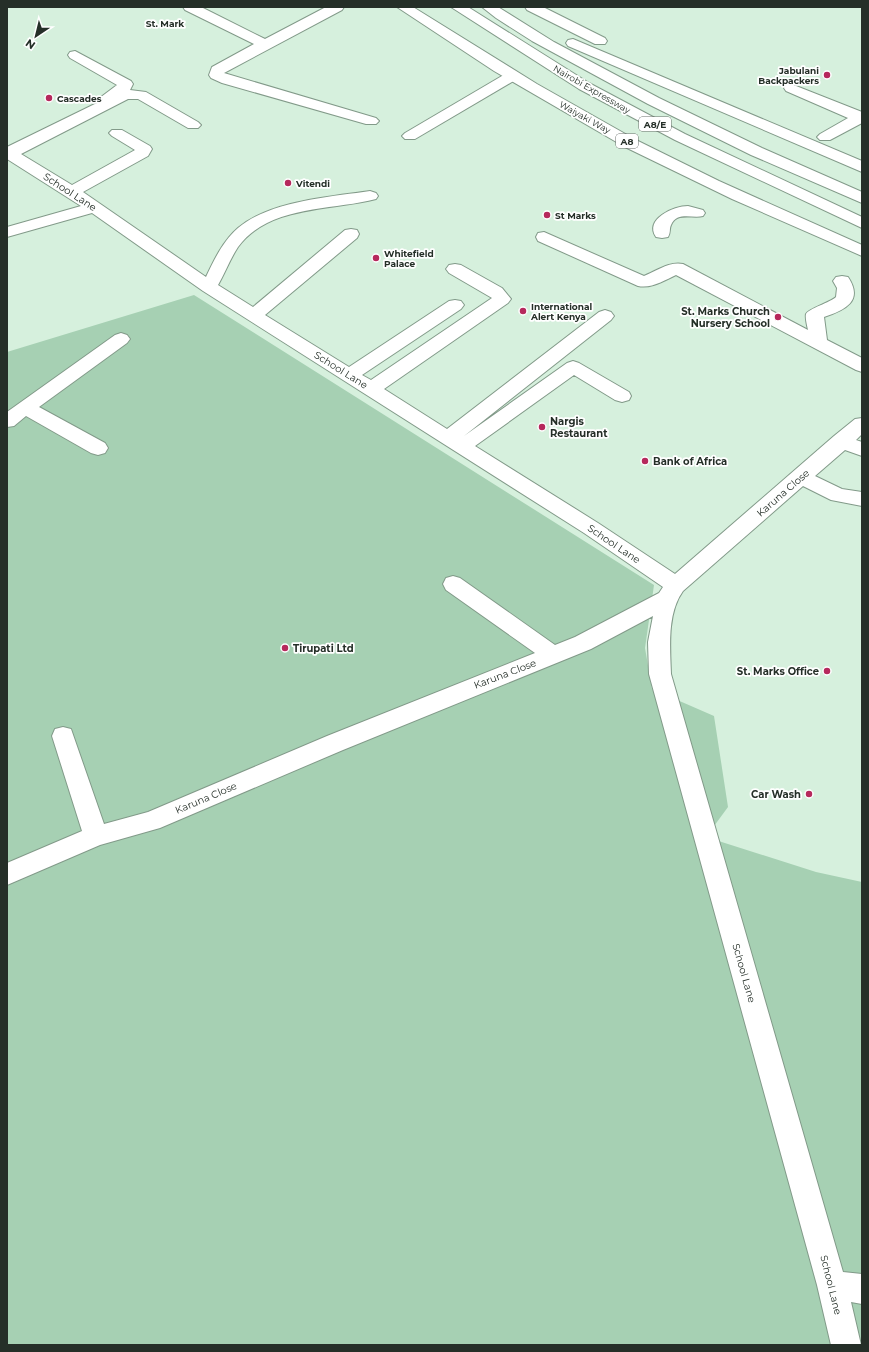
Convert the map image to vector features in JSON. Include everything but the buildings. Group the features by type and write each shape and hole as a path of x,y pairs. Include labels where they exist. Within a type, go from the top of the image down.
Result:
{"main road":[{"path":"190,7 264,44"},
{"path":"337,7 227,64 218,70 216,75 227,80 371,121"},
{"name":"Waiyaki Way","path":"404,7 512,76 664,160 758,205 862,251"},
{"name":"Nairobi Expressway","path":"458,7 578,82 612,101 680,137 862,223"},
{"name":"Nairobi Expressway","path":"489,7 512,23 631,90 711,130 862,198"},
{"path":"500,7 593,53 862,167"},
{"path":"532,7 617,49 862,152"},
{"path":"8,151 125,87 126,84 75,55"},
{"path":"410,136 512,76"},
{"path":"791,88 861,118"},
{"path":"8,151 126,94 141,95 192,125"},
{"path":"825,137 861,118"},
{"path":"72,192 142,153 144,149 117,133"},
{"name":"School Lane","path":"8,151 95,207 209,287 592,528 671,592 659,642 660,674 832,1285 846,1345"},
{"path":"209,287 232,243 256,224 273,215 308,205 370,196"},
{"path":"7,232 95,207"},
{"path":"662,233 661,229 663,223 670,216 684,211 698,213"},
{"path":"254,315 351,234"},
{"path":"544,237 644,282 677,268 862,366"},
{"path":"371,389 502,299 496,292 455,269"},
{"path":"818,342 815,314 833,308 844,300 847,294 847,287 842,281"},
{"path":"349,375 455,305"},
{"path":"454,442 605,316"},
{"path":"8,420 121,339"},
{"path":"454,442 573,366 622,396"},
{"path":"26,408 98,448"},
{"name":"Karuna Close","path":"7,874 96,836 152,821 335,743 582,643 671,592 862,424"},
{"path":"841,441 862,449"},
{"path":"801,477 838,495 862,499"},
{"path":"453,584 553,655"},
{"path":"63,736 96,836"},
{"path":"832,1285 862,1289"}],"green space":[{"path":"194,295 654,585 645,648 652,689 714,716 728,807 706,837 816,872 862,882 862,1345 7,1345 7,352"}],"place":[{"name":"Jabulani Backpackers","path":"827,75"},
{"name":"Cascades","path":"49,98"},
{"name":"Vitendi","path":"288,183"},
{"name":"St Marks","path":"547,215"},
{"name":"Whitefield Palace","path":"376,258"},
{"name":"International Alert Kenya","path":"523,311"},
{"name":"St. Marks Church Nursery School","path":"778,317"},
{"name":"Nargis Restaurant","path":"542,427"},
{"name":"Bank of Africa","path":"645,461"},
{"name":"Tirupati Ltd","path":"285,648"},
{"name":"St. Marks Office","path":"827,671"},
{"name":"Car Wash","path":"809,794"}],"district":[{"name":"St. Mark","path":"165,23"}]}
